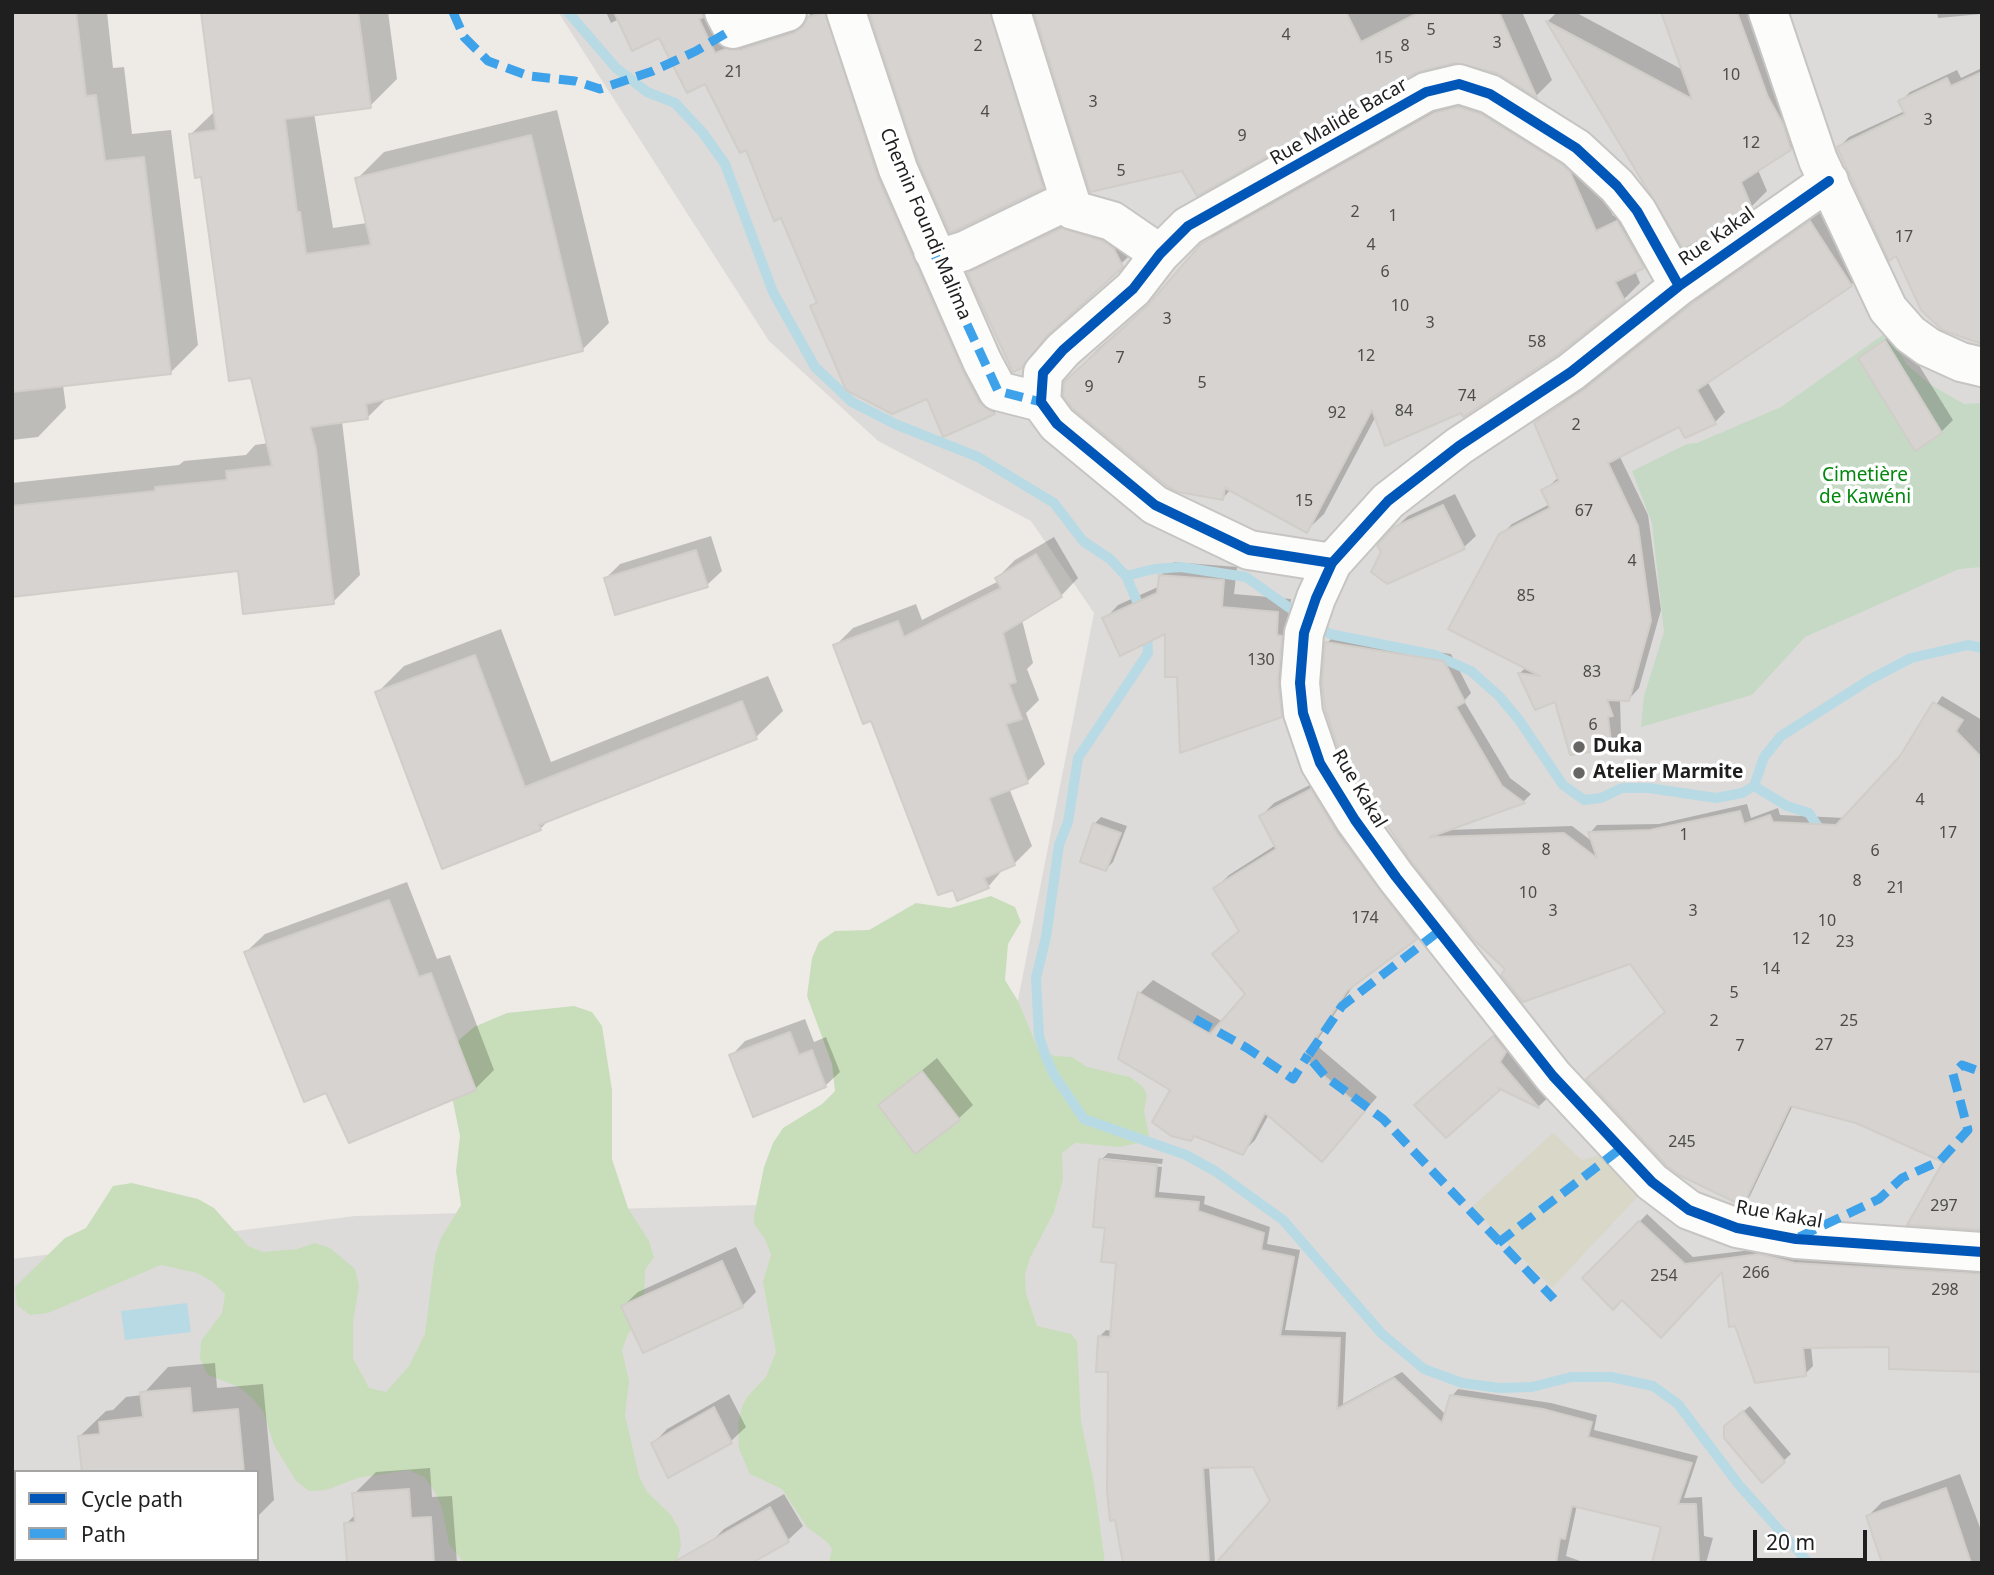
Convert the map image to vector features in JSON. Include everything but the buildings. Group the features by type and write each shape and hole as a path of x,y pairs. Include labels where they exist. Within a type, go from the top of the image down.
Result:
{"street":[{"path":"729,20 787,12"},
{"name":"Chemin Foundi Malima","path":"846,12 898,169 998,391 1041,402"},
{"path":"1011,12 1073,210 1112,221 1160,254"},
{"path":"1768,12 1806,128 1888,309 1910,334 1928,347 1961,362 1982,367"},
{"name":"Rue Malidé Bacar","path":"1041,402 1043,373 1063,349 1133,289 1160,254 1188,226 1267,184 1347,134 1426,92 1459,84 1490,94 1576,148 1617,186 1637,211 1679,286"},
{"name":"Rue Kakal","path":"1829,181 1679,286 1572,372 1459,446 1388,501 1332,563 1310,615 1300,683 1303,713 1320,762 1355,820 1438,932 1536,1055 1652,1182 1689,1210 1737,1228 1796,1239 1929,1251 1982,1252"},
{"path":"933,251 948,256 964,251 1069,200"},
{"path":"1041,402 1057,424 1074,440 1155,505 1249,550 1332,563"}],"shaded area":[{"path":"558,12 1982,12 1982,1563 12,1563 12,1259 355,1216 831,1203 994,1122 1094,613 1031,521 878,441 769,341"},
{"path":"1553,1133 1582,1160 1601,1155 1640,1194 1552,1288 1472,1207"}],"green space":[{"name":"Cimetière de Kawéni","path":"1887,332 1907,365 1931,385 1964,404 1982,403 1982,567 1959,569 1805,637 1752,695 1641,727 1644,696 1664,632 1652,523 1632,471 1687,444 1697,443 1781,407"},
{"path":"991,896 1015,907 1021,922 1008,944 1005,980 1018,1001 1038,1049 1055,1056 1072,1057 1087,1067 1130,1077 1143,1087 1147,1095 1144,1111 1149,1135 1144,1142 1119,1147 1075,1143 1062,1153 1063,1179 1054,1212 1030,1258 1025,1275 1026,1293 1037,1326 1071,1334 1077,1341 1081,1421 1094,1483 1105,1563 829,1563 832,1549 807,1527 782,1489 750,1474 739,1449 738,1423 747,1397 766,1377 776,1352 763,1282 771,1255 765,1239 754,1224 764,1167 773,1143 783,1128 822,1104 835,1091 832,1064 807,996 812,958 819,942 835,931 869,930 916,903 950,908"},
{"path":"574,1006 592,1012 602,1026 612,1090 612,1159 628,1208 649,1241 654,1257 645,1270 644,1304 622,1350 629,1381 625,1415 639,1476 647,1492 671,1515 679,1529 681,1546 676,1563 464,1563 449,1544 442,1508 424,1477 408,1470 358,1478 326,1490 309,1491 296,1481 274,1445 263,1411 252,1398 239,1387 208,1375 200,1359 201,1341 222,1313 225,1294 213,1282 197,1273 161,1265 48,1313 30,1315 17,1305 15,1287 65,1238 86,1228 113,1186 132,1183 198,1199 214,1208 248,1246 263,1252 297,1249 315,1243 330,1248 355,1269 359,1286 353,1322 353,1358 369,1388 386,1392 409,1366 425,1334 435,1256 441,1238 461,1205 456,1171 460,1136 450,1087 451,1053 460,1039 474,1027 507,1013"}],"water":[{"path":"187,1303 191,1332 125,1340 121,1311"}],"waterway":[{"path":"568,12 616,68 647,92 675,103 703,133 725,164 773,292 815,367 852,402 895,424 978,457 1054,503 1083,541 1110,559 1126,576 1143,615"},
{"path":"1126,576 1154,569 1181,567 1246,577 1301,616"},
{"path":"1315,625 1330,634 1435,655 1471,671 1499,696 1519,720 1563,785 1584,800 1601,798 1622,788 1649,788 1716,798 1742,793 1754,786 1764,757 1781,736 1869,680 1911,658 1968,645 1982,648"},
{"path":"1147,631 1148,653 1078,758 1068,822 1059,845 1046,937 1036,978 1039,1036 1046,1057 1054,1075 1084,1119 1186,1155 1215,1171 1283,1220 1382,1334 1424,1369 1462,1383 1500,1388 1532,1387 1571,1377 1611,1377 1653,1386 1678,1404 1739,1485 1809,1563"},
{"path":"1754,786 1787,806 1809,813 1824,836"}],"marked path":[{"path":"453,12 464,37 488,61 529,76 575,81 600,89 653,71 696,51 733,29"},
{"path":"933,251 998,391 1041,402"},
{"path":"1438,932 1342,1006 1308,1056 1325,1076 1383,1119 1554,1299"},
{"path":"1195,1019 1247,1048 1293,1079 1308,1055"},
{"path":"1799,1237 1879,1199 1902,1178 1940,1161 1968,1130 1953,1074 1962,1065 1982,1072"},
{"path":"1498,1243 1620,1149"}],"cycle path":[{"path":"1332,563 1249,550 1155,505 1057,424 1041,402 1043,373 1063,350 1133,289 1160,254 1188,226 1426,92 1459,84 1490,94 1576,148 1617,186 1637,211 1679,286"},
{"path":"1829,181 1679,286 1571,372 1459,446 1388,501 1332,563 1316,598 1304,633 1300,683 1303,713 1320,763 1355,820 1396,877 1553,1076 1652,1182 1689,1210 1737,1228 1796,1239 1982,1252"}],"place":[{"name":"Duka","path":"1579,747"},
{"name":"Atelier Marmite","path":"1579,773"}]}
